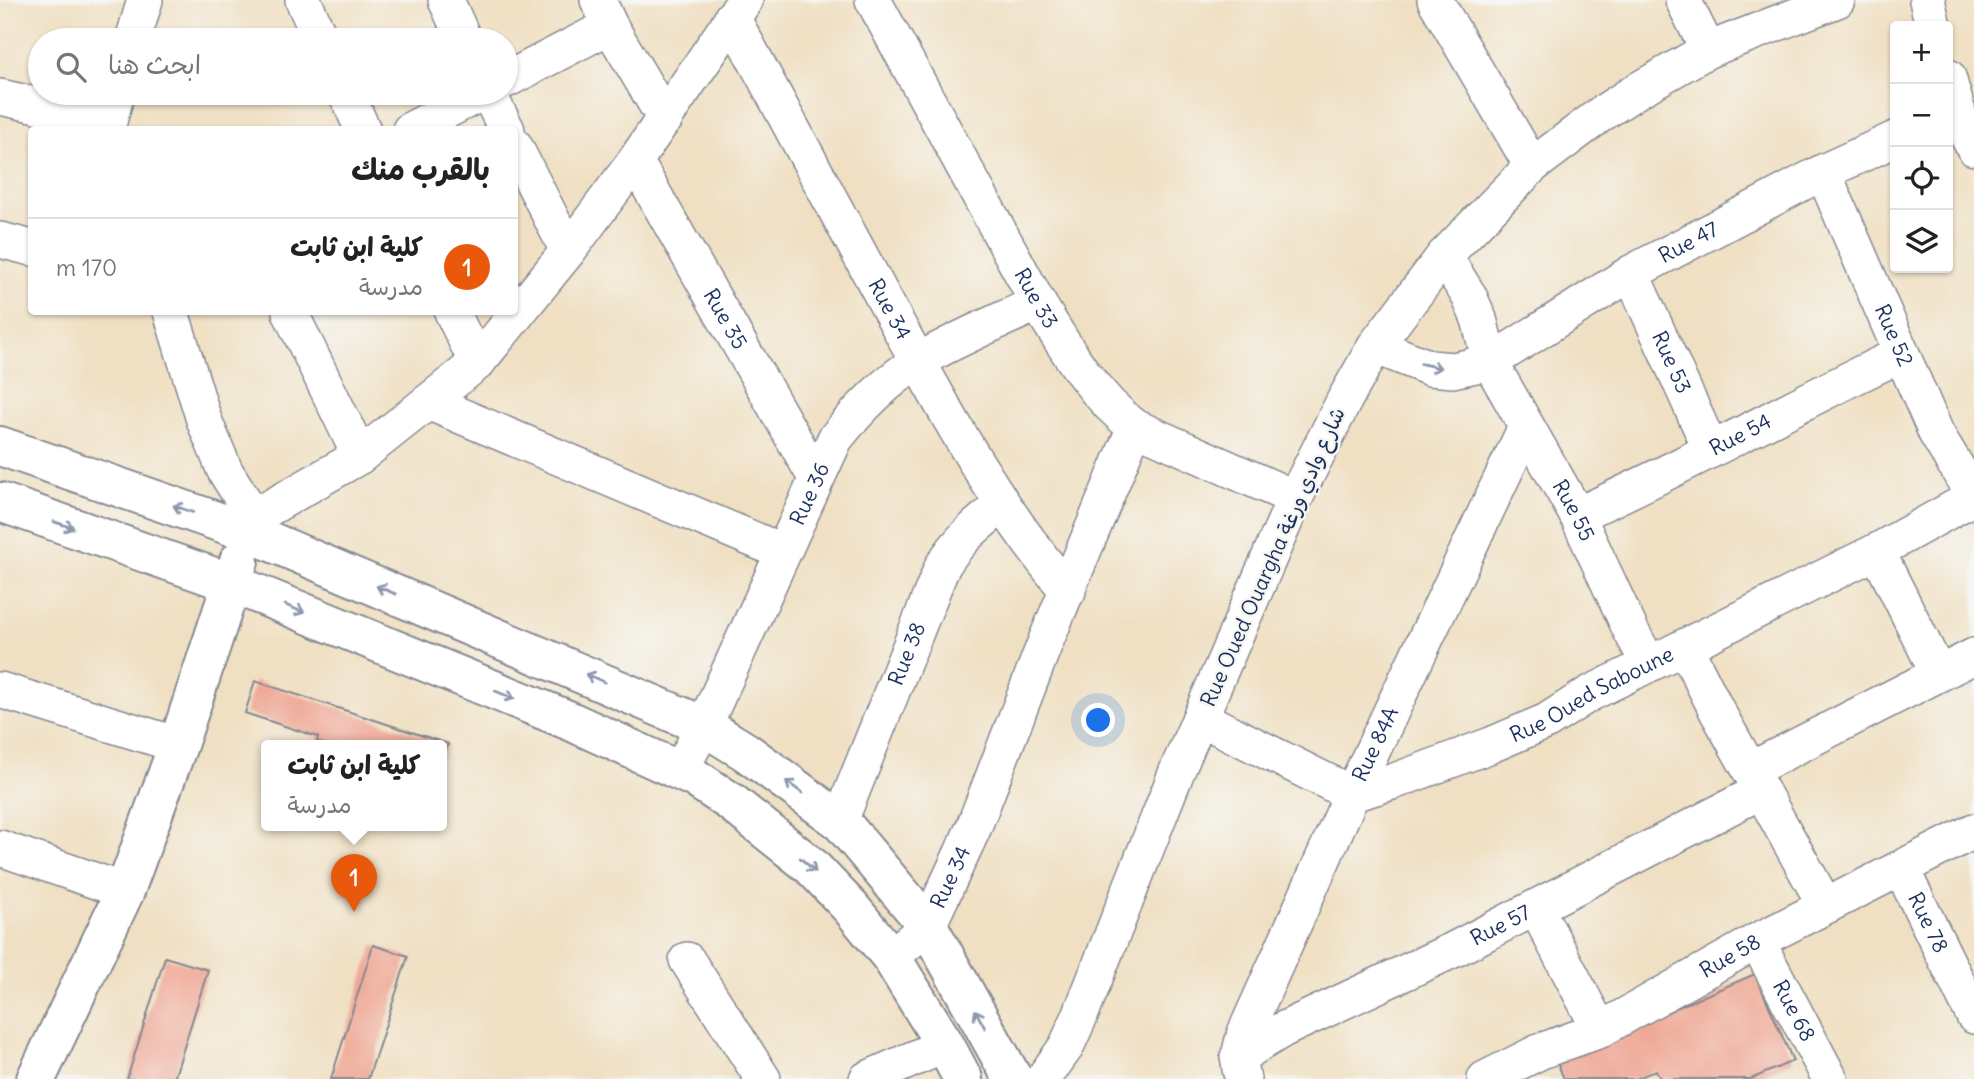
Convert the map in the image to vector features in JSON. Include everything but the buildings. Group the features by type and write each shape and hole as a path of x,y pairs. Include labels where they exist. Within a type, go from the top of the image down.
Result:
{"street":[{"path":"137,28 145,0"},
{"path":"303,0 316,28"},
{"path":"446,0 459,28"},
{"name":"Rue 33","path":"873,0 1038,303 1063,343 1114,411 1135,427 1295,498"},
{"path":"1435,0 1532,166"},
{"path":"1683,0 1708,50"},
{"name":"Rue Oued Ouargha شارع وادي ورغة","path":"1043,1079 1066,1047 1080,1016 1200,718 1295,498 1375,346 1444,256 1532,166 1601,114 1708,50 1837,0"},
{"path":"1927,0 1932,21"},
{"path":"518,313 635,161 738,8"},
{"name":"Rue 34","path":"738,8 918,362 1002,505 1040,558 1068,591"},
{"path":"518,72 604,13 665,119"},
{"path":"1950,84 1964,129"},
{"path":"0,97 28,101"},
{"path":"53,105 113,114"},
{"path":"352,105 361,126"},
{"path":"418,126 458,105"},
{"path":"494,105 505,126"},
{"name":"Rue 47","path":"1490,362 1631,273 1823,172 1890,141"},
{"path":"518,153 568,251"},
{"name":"Rue 35","path":"635,161 816,478"},
{"name":"Rue 52","path":"1823,172 1936,433 1974,497"},
{"path":"0,240 28,246"},
{"name":"Rue 55","path":"1444,256 1469,296 1479,318 1490,362 1577,514 1649,664"},
{"name":"Rue 53","path":"1631,273 1711,450"},
{"name":"Rue 36","path":"680,771 705,726 835,439 856,412 888,383 918,362 1038,303"},
{"path":"173,315 204,420 251,525"},
{"path":"291,315 360,456"},
{"path":"453,315 477,363"},
{"path":"36,1079 125,891 178,745 251,525 360,456 477,363 516,315"},
{"path":"1375,346 1430,368 1453,370 1490,362"},
{"name":"Rue 54","path":"1577,514 1635,489 1828,388 1902,354"},
{"path":"428,402 783,552"},
{"name":"Rue 34","path":"891,957 928,926 973,830 1135,427"},
{"name":"Rue 84A","path":"1240,1067 1245,1033 1352,794 1526,427"},
{"path":"0,446 251,525 705,726 746,752 840,821 928,926 1013,1079"},
{"name":"Rue Oued Saboune","path":"1352,794 1440,766 1547,721 1589,694 1877,551 1974,497"},
{"path":"0,502 232,583 568,720 680,771 731,802 811,866 850,908 891,957 963,1079"},
{"name":"Rue 38","path":"840,821 942,567 966,533 1002,505"},
{"path":"1877,551 1938,673"},
{"path":"1685,647 1755,781 1825,905"},
{"name":"Rue 57","path":"1240,1067 1282,1030 1536,908 1938,673 1974,656"},
{"path":"0,690 178,745"},
{"path":"1200,718 1352,794"},
{"name":"Rue 58","path":"1485,1079 1547,1065 1600,1030 1757,941 1974,831"},
{"path":"6,859 125,891"},
{"name":"Rue 78","path":"1901,868 1974,1016"},
{"path":"1536,908 1600,1030"},
{"name":"Rue 68","path":"1757,941 1818,1075"},
{"path":"687,960 763,1079"},
{"path":"867,1079 945,1045"}],"place":[{"name":"كلية ابن ثابت","path":"354,912"}]}
